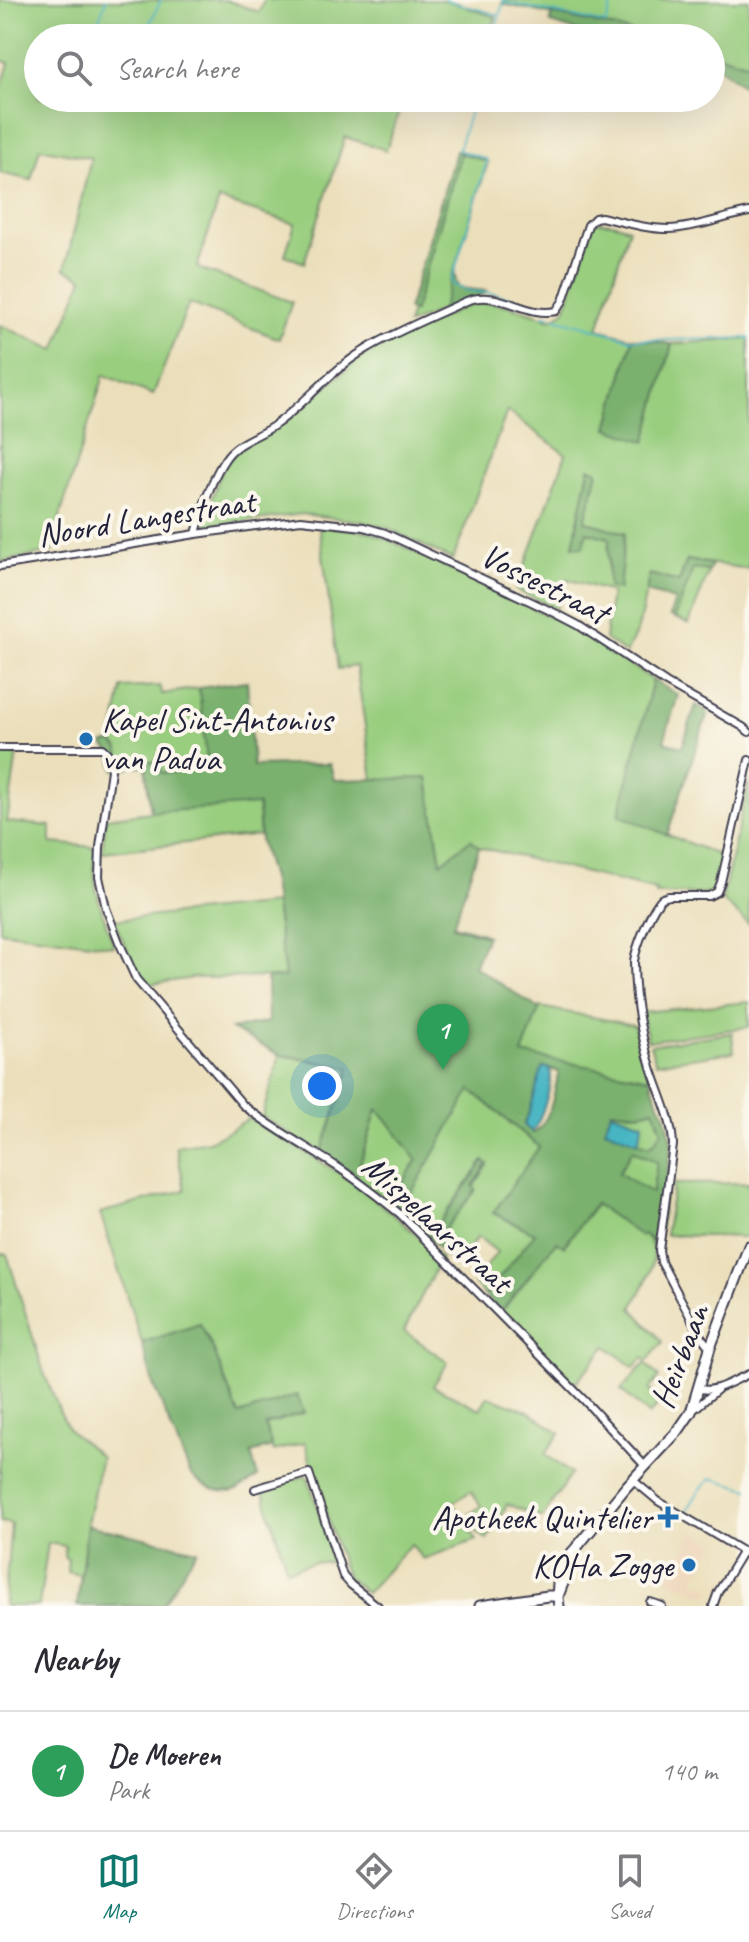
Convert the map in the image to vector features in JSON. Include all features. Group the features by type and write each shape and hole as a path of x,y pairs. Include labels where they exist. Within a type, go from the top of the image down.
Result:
{"main road":[{"name":"Heirbaan","path":"558,1601 577,1547 692,1411 710,1348 749,1246"},
{"path":"480,1606 548,1596 558,1601"}],"street":[{"path":"196,534 226,457 235,448 273,426 364,350 479,297 492,297 541,312 556,311 563,301 588,225 595,218 668,229 749,212"},
{"name":"Noord Langestraat","path":"0,566 301,520"},
{"name":"Vossestraat","path":"301,520 364,527 385,533 555,613 749,732"},
{"name":"Mispelaarstraat","path":"0,748 102,748 108,753 111,770 99,877 106,908 136,979 243,1105 262,1121 376,1194 400,1214 645,1466"},
{"path":"710,1348 661,1262 659,1250 673,1129 639,1025 634,961 645,930 663,897 709,896 717,892 749,760"},
{"path":"698,1388 707,1391 749,1374"},
{"path":"692,1411 723,1385"},
{"path":"255,1489 309,1473 343,1576 378,1606"},
{"path":"633,1480 658,1501 746,1553 718,1592 713,1606"},
{"path":"650,1602 662,1606"}],"shaded area":[{"name":"KOHa Zogge","path":"695,1531 715,1543 694,1580 712,1590 708,1596 666,1579"}],"green space":[{"path":"0,0 226,0 259,12 264,0 445,0 496,17 494,24 24,24 24,112 399,112 386,150 345,137 304,263 285,255 295,224 219,200 197,268 292,302 279,339 189,303 153,395 104,375 52,552 0,562 0,325 55,350 83,278 65,269 91,158 40,148 31,180 0,173 0,93 9,63 0,60"},
{"path":"503,0 749,0 749,64 725,56 725,24 595,24 502,4"},
{"path":"552,14 597,24 553,24 550,23"},
{"path":"725,56 749,64 749,90 725,72"},
{"path":"456,151 461,153 414,312 408,310"},
{"path":"461,153 488,162 442,310 407,325 411,311 414,311"},
{"path":"596,222 612,223 629,228 598,329 633,338 608,428 646,441 672,344 749,339 749,569 687,560 679,582 650,574 638,629 626,653 605,639 611,592 567,579 556,609 516,590 566,454 507,411 453,560 387,528 360,521 302,514 211,526 205,524 204,519 229,459 289,418 366,353 469,305 501,304 552,319 564,311","holes":["590,468 598,472 585,521 625,533 608,587 609,538 587,532 573,545"]},
{"path":"454,270 459,288 486,291 442,310"},
{"path":"633,338 672,344 646,442 608,428"},
{"path":"589,468 598,471 585,521 625,533 619,590 608,587 609,538 587,532 583,547 573,546"},
{"path":"319,525 370,532 394,542 568,625 653,680 619,815 723,857 712,894 655,894 656,890 479,847 471,840 441,864 428,779 373,779 356,666 338,669"},
{"path":"687,560 712,564 709,571 693,569 675,618 670,616 675,600 646,592 649,574 679,582"},
{"path":"693,568 709,571 689,624 675,618"},
{"path":"653,680 678,695 664,741 682,747 696,705 708,712 667,835 619,815"},
{"path":"247,681 253,766 330,764 334,780 428,778 441,863 471,839 479,847 453,926 487,936 474,966 539,1009 522,1054 650,1078 665,1113 672,1142 658,1247 595,1204 564,1246 556,1242 501,1312 485,1296 535,1233 493,1213 539,1147 471,1090 401,1211 390,1202 417,1160 377,1109 356,1177 321,1154 350,1068 278,1054 231,1029 268,1022 267,978 285,977 272,882 260,840 258,805 151,812 147,766 116,771 112,754 103,744 112,742 119,749 120,766 138,761 159,762 161,773 208,770 199,688","holes":["544,1067 559,1072 549,1113 534,1133 524,1124","654,1109 662,1131 649,1146 605,1129 612,1110","632,1150 657,1162 652,1193 619,1173"]},
{"path":"160,686 162,694 199,688 208,770 160,773 159,762 138,761 119,767 119,749 112,742 122,688"},
{"path":"0,754 17,754 7,822 51,826 51,843 95,847 96,886 114,946 0,931"},
{"path":"749,779 749,925 722,900"},
{"path":"258,804 260,835 102,852 106,818"},
{"path":"275,904 285,977 193,978 145,985 114,920"},
{"path":"429,918 483,933 471,966 423,1172 471,1089 540,1147 493,1213 536,1233 485,1296 474,1283 497,1252 478,1237 456,1264 437,1239 475,1190 473,1187 488,1165 483,1162 428,1238 402,1212 356,1177 377,1109 384,1115"},
{"path":"749,1002 749,1027 648,1041 642,1012"},
{"path":"540,1007 634,1025 650,1079 520,1059"},
{"path":"732,1033 734,1052 656,1063 650,1045"},
{"path":"280,1055 351,1068 321,1154 262,1116"},
{"path":"654,1109 662,1131 649,1146 638,1142 642,1123 611,1112 631,1113"},
{"path":"249,1118 354,1183 441,1258 404,1331 448,1362 433,1386 480,1409 488,1396 528,1411 560,1433 545,1454 571,1474 542,1518 507,1504 487,1540 466,1517 481,1506 471,1491 452,1503 477,1540 423,1559 411,1544 366,1593 348,1578 343,1568 305,1443 273,1451 265,1425 297,1395 239,1415 200,1324 142,1343 100,1213 185,1190 176,1146 209,1141"},
{"path":"632,1150 658,1162 652,1194 619,1173"},
{"path":"484,1161 488,1164 473,1186 476,1190 437,1239 452,1255 449,1258 428,1238"},
{"path":"749,1183 746,1237 665,1235 674,1184"},
{"path":"596,1204 650,1241 653,1250 651,1270 632,1308 663,1342 647,1361 643,1358 634,1368 606,1346 575,1384 501,1312 556,1241 564,1246"},
{"path":"0,1254 7,1254 44,1373 60,1412 69,1430 101,1457 87,1525 81,1575 67,1572 65,1546 48,1543 39,1606 4,1606 11,1524 0,1522"},
{"path":"200,1324 239,1415 297,1395 304,1413 265,1425 272,1447 251,1453 258,1477 235,1491 212,1489 189,1471 153,1384 142,1343"},
{"path":"645,1363 659,1377 649,1389 661,1402 649,1415 621,1390"},
{"path":"305,1476 334,1561 310,1563 287,1570 262,1488"},
{"path":"87,1525 197,1550 162,1606 77,1606"}],"water":[{"path":"543,1067 550,1069 550,1083 543,1110 532,1132 524,1125"},
{"path":"611,1112 643,1123 638,1142 605,1129"}],"waterway":[{"path":"97,24 106,0"},
{"path":"150,24 161,0"},
{"path":"446,0 499,15"},
{"path":"497,24 504,0"},
{"path":"503,2 606,24 613,0"},
{"path":"470,112 458,150 486,159 486,164 451,283 466,290 505,296 538,307"},
{"path":"544,315 552,316"},
{"path":"556,318 631,339 749,338"},
{"path":"686,1512 711,1478 749,1489"}],"place":[{"name":"Kapel Sint-Antonius van Padua","path":"86,739"},
{"name":"De Moeren","path":"443,1070"},
{"name":"Apotheek Quintelier","path":"668,1517"},
{"name":"KOHa Zogge","path":"689,1565"}]}
